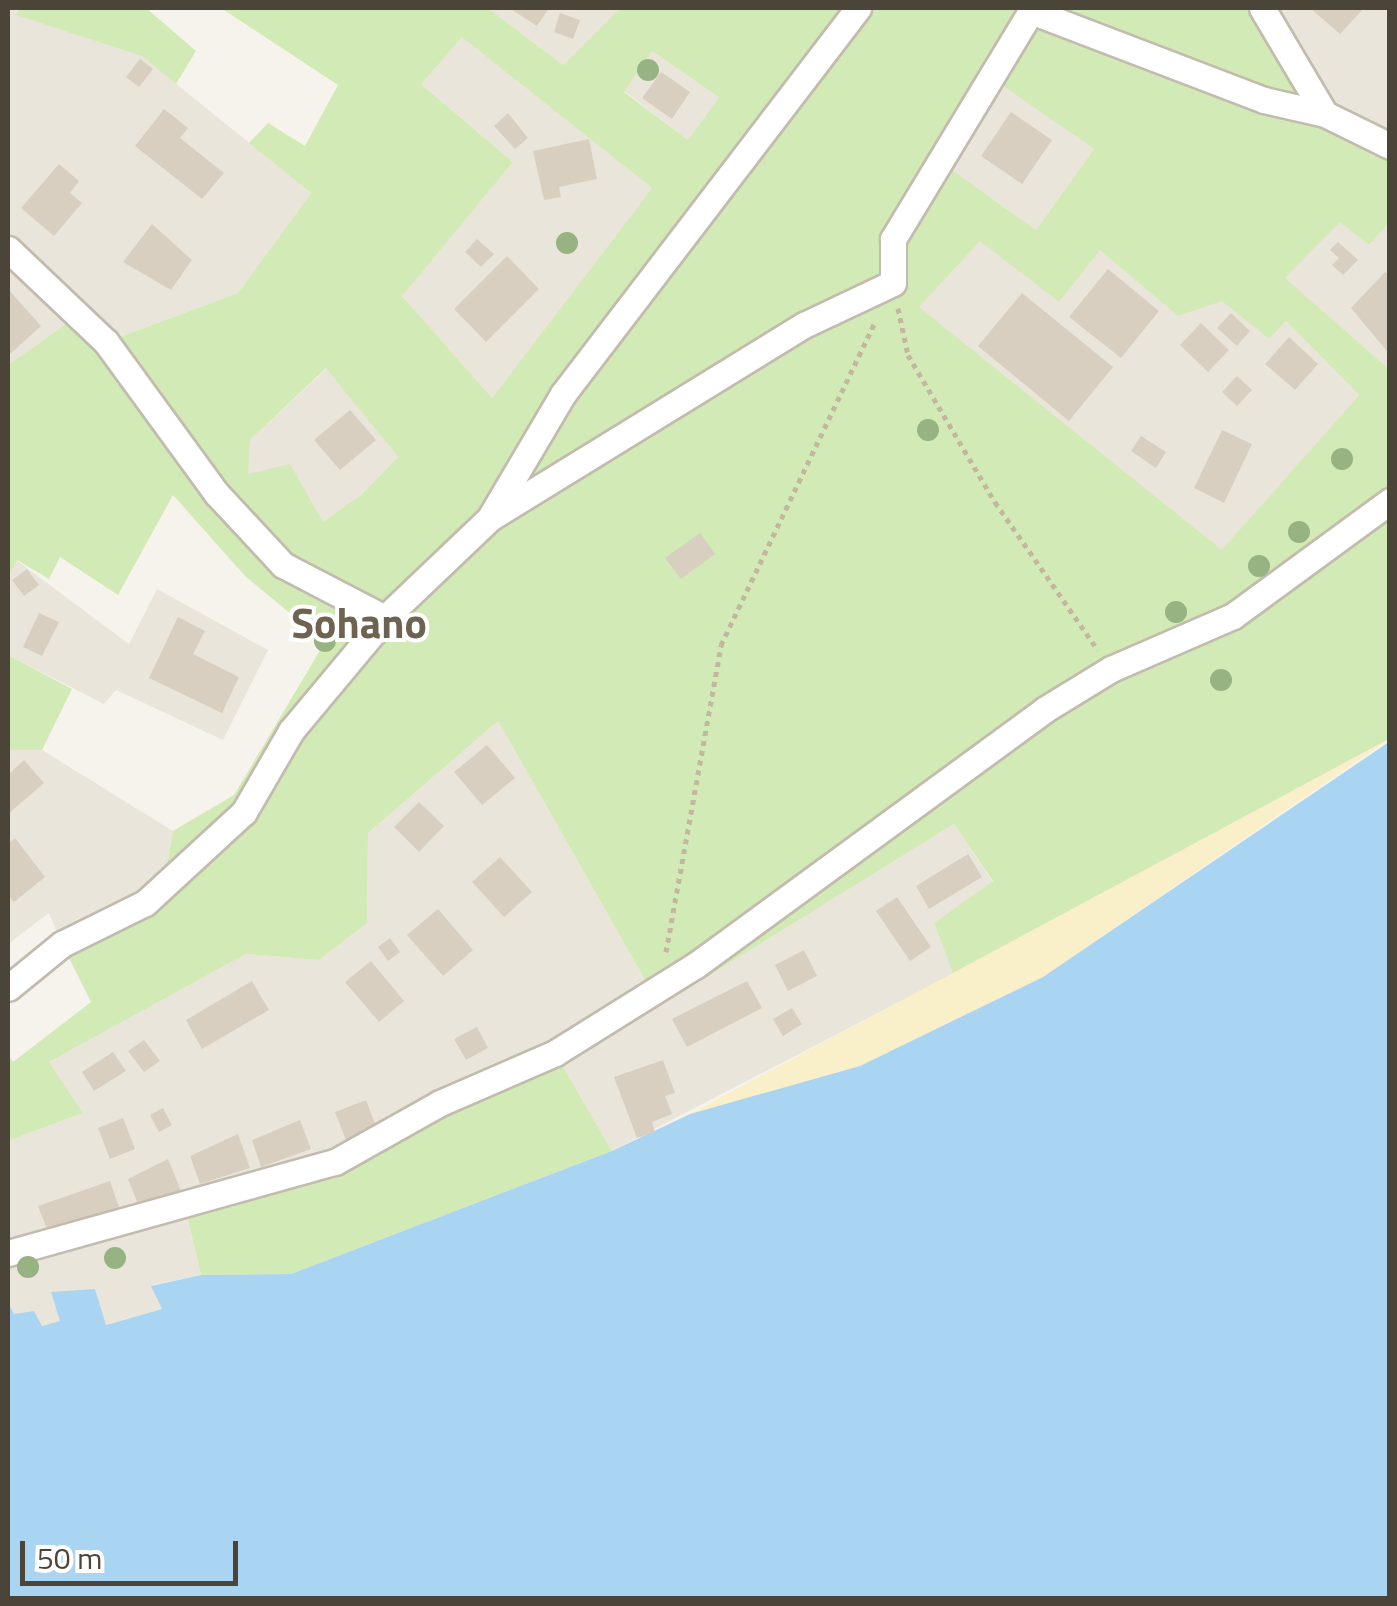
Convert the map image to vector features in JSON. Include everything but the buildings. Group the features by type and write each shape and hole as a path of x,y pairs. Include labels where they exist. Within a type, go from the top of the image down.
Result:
{"street":[{"path":"490,518 563,394 858,8"},
{"path":"1262,8 1325,114"},
{"path":"8,988 62,944 145,903 244,812 291,731 385,618 490,518 804,325 893,283 893,239 1032,9 1264,100 1325,114 1390,146"},
{"path":"8,249 106,342 217,494 282,564 385,618"},
{"path":"8,1253 335,1162 440,1104 555,1054 662,986 1044,710 1111,669 1233,616 1390,501"}],"path":[{"path":"893,283 908,355 994,502 1111,669"},
{"path":"662,986 721,645 893,283"}],"shaded area":[{"path":"8,8 142,56 311,193 238,293 106,342 79,315 8,365"},
{"path":"488,8 620,8 563,65"},
{"path":"1262,8 1389,8 1389,146 1325,114"},
{"path":"463,36 652,188 492,398 401,295 513,162 420,83"},
{"path":"652,50 720,96 688,140 624,91"},
{"path":"992,77 1094,149 1036,230 938,161"},
{"path":"1340,221 1369,245 1389,223 1389,369 1284,278"},
{"path":"980,241 1100,249 1178,316 1222,300 1269,339 1286,321 1359,395 1222,551 918,307"},
{"path":"327,368 398,457 361,495 323,522 247,474 250,440"},
{"path":"16,560 129,644 157,589 268,650 223,740 116,690 104,704 8,655 8,578"},
{"path":"498,721 660,1006 954,824 993,882 934,923 953,974 612,1151 555,1054 335,1162 184,1205 201,1275 152,1285 162,1309 105,1325 51,1293 61,1322 41,1326 14,1314 8,1302 8,1141 83,1113 49,1062 246,954 319,960 367,923 368,833"},
{"path":"13,746 42,750 173,831 163,886 62,944 49,913 8,944 8,750"}],"green space":[{"path":"20,8 146,8 196,51 176,84 142,56 16,15"},
{"path":"221,8 488,8 563,65 620,8 1262,8 1325,114 1389,146 1389,223 1369,245 1340,222 1285,278 1389,369 1389,739 953,974 934,923 993,881 954,824 660,1006 498,721 368,833 367,923 319,960 246,954 49,1062 83,1113 8,1141 8,1054 13,1062 91,1002 62,944 163,887 173,831 234,795 325,642 245,576 173,495 118,595 60,557 49,579 17,560 8,578 8,365 79,315 106,342 238,293 311,193 249,143 268,123 305,146 338,85","holes":["462,37 652,188 492,398 402,296 513,162 421,84","652,51 719,97 688,140 624,92","992,78 1094,149 1036,230 939,161","980,241 1059,302 1100,250 1178,316 1222,301 1269,339 1286,321 1359,395 1222,550 919,307","326,368 398,457 361,495 323,522 290,464 248,474 250,440"]},
{"path":"8,655 72,689 42,750 8,750"},
{"path":"555,1053 612,1151 291,1274 201,1275 184,1204 335,1162"}],"sand":[{"path":"1389,739 1043,977 860,1066 690,1114"}],"water":[{"path":"1389,742 1389,1598 8,1598 8,1302 14,1314 34,1311 42,1326 60,1321 51,1292 95,1289 106,1325 162,1309 151,1286 201,1275 291,1274 612,1151 690,1114 860,1066 1043,977"}],"district":[{"name":"Sohano","path":"359,622"}]}
